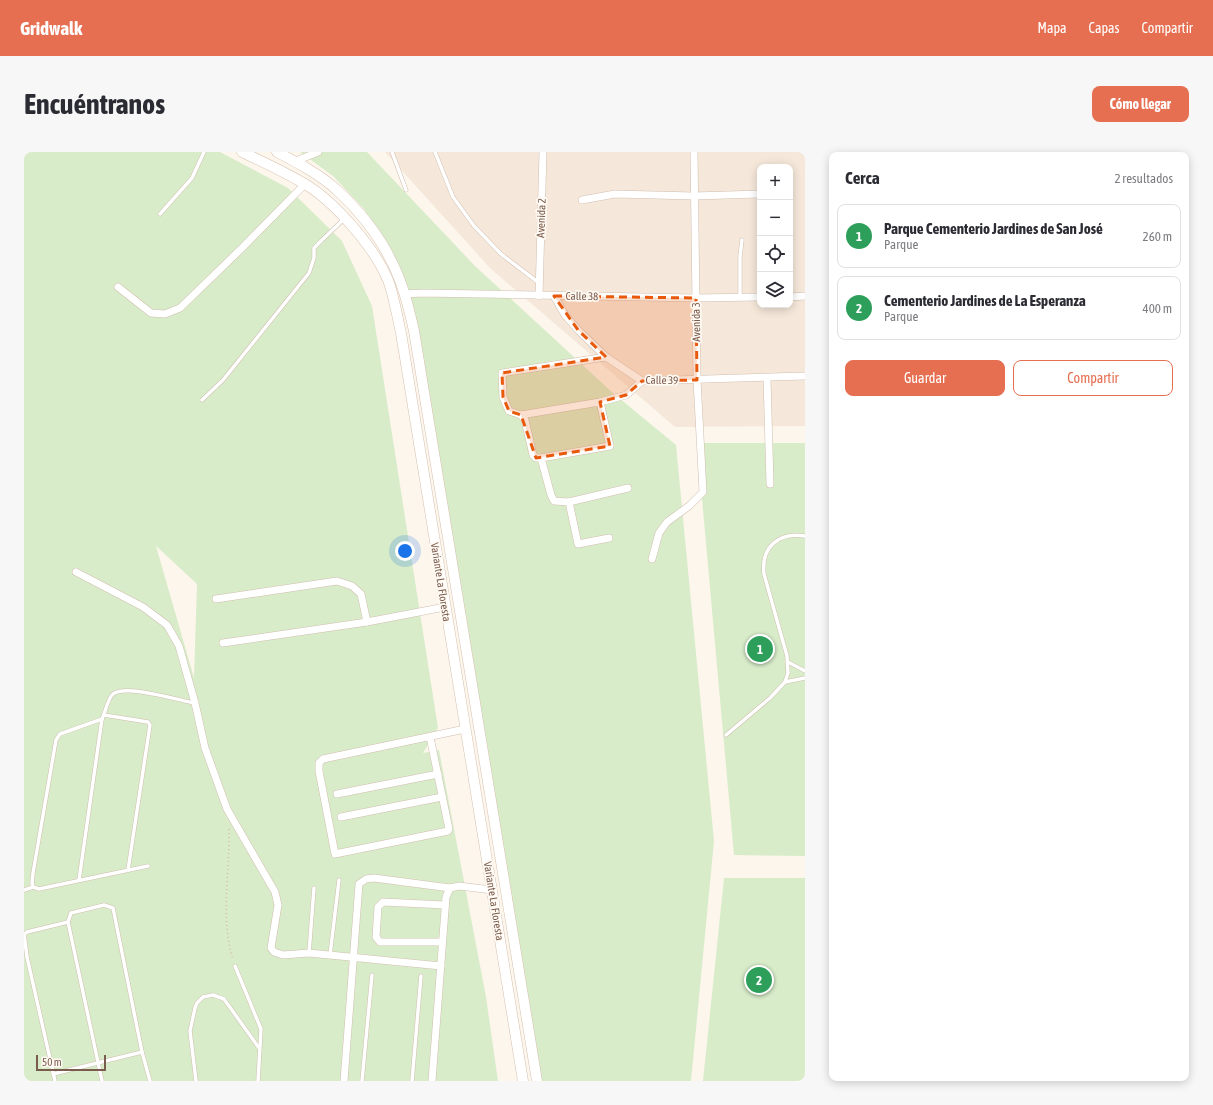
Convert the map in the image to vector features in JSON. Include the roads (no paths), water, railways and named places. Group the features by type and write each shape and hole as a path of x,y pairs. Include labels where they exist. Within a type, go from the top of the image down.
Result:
{"main road":[{"name":"Variante La Floresta","path":"242,152 305,184 329,203 345,218 364,240 377,259 388,280 401,333 523,1081"},
{"name":"Variante La Floresta","path":"277,152 290,157 338,191 373,230 387,252 405,294 414,331 537,1081"},
{"path":"401,333 414,331"},
{"path":"464,719 478,718"}],"street":[{"path":"290,157 318,152"},
{"name":"Avenida 2","path":"539,283 543,152"},
{"name":"Avenida 3","path":"652,559 659,533 667,522 689,506 703,492 697,380 694,152"},
{"path":"118,287 151,313 165,314 180,308 305,184"},
{"path":"582,200 615,194 694,196 757,194"},
{"path":"539,283 539,296"},
{"name":"Calle 38","path":"405,294 423,293 696,298 757,297"},
{"name":"Calle 39","path":"554,296 565,315 578,330 606,357 642,381 805,376"},
{"path":"793,296 805,296"},
{"path":"606,357 502,372 503,397 509,412 521,415 600,402 626,395 642,381"},
{"path":"767,378 770,484"},
{"path":"521,415 525,420 533,455 536,458 541,458 610,446 600,402"},
{"path":"541,458 554,501 569,502 628,488"},
{"path":"569,502 578,544 609,538"},
{"path":"76,572 143,607 166,625 179,646 195,703 205,748 227,809 275,892 278,905 271,948 274,952 283,955 310,953 441,966"},
{"path":"216,599 337,581 352,586 361,594 368,622"},
{"path":"223,642 368,622 446,607"},
{"path":"430,738 449,829 445,833 335,854 319,771 319,763 323,759 430,738 465,729"},
{"path":"337,794 438,774"},
{"path":"341,817 442,797"},
{"path":"344,1081 358,888 361,882 366,879 374,878 450,888 459,886 492,890"},
{"path":"432,1081 445,905 446,897 450,888"},
{"path":"442,942 380,942 376,937 378,907 383,902 445,905"}],"lane":[{"path":"160,214 192,178 204,152"},
{"path":"392,152 406,190"},
{"path":"435,152 453,196 474,226 500,254 539,283"},
{"path":"202,400 223,380 309,273 314,258 314,248 345,218"},
{"path":"740,297 740,256 742,240"},
{"path":"726,735 770,698 785,682 788,673 788,662 764,574 764,561 767,550 774,542 790,536 805,536"},
{"path":"788,662 805,671"},
{"path":"785,682 805,678"},
{"path":"79,880 103,717 110,697 113,694 129,690 195,703"},
{"path":"34,887 32,884 33,873 56,740 60,734 103,717 148,722 151,728 128,870"},
{"path":"24,890 34,887 39,889 148,866"},
{"path":"330,955 339,880"},
{"path":"310,953 314,888"},
{"path":"102,1081 68,922 71,913 104,905 113,908 142,1052 150,1081"},
{"path":"55,1081 27,957 24,934 68,922"},
{"path":"235,966 261,1029 258,1081"},
{"path":"362,1081 372,975"},
{"path":"412,1081 421,976"},
{"path":"196,1081 190,1031 195,1008 197,1003 203,997 213,995 224,999 259,1048"},
{"path":"53,1074 142,1052"}],"place":[{"name":"Parque Cementerio Jardines de San José","path":"760,649"},
{"name":"Cementerio Jardines de La Esperanza","path":"759,980"}]}
